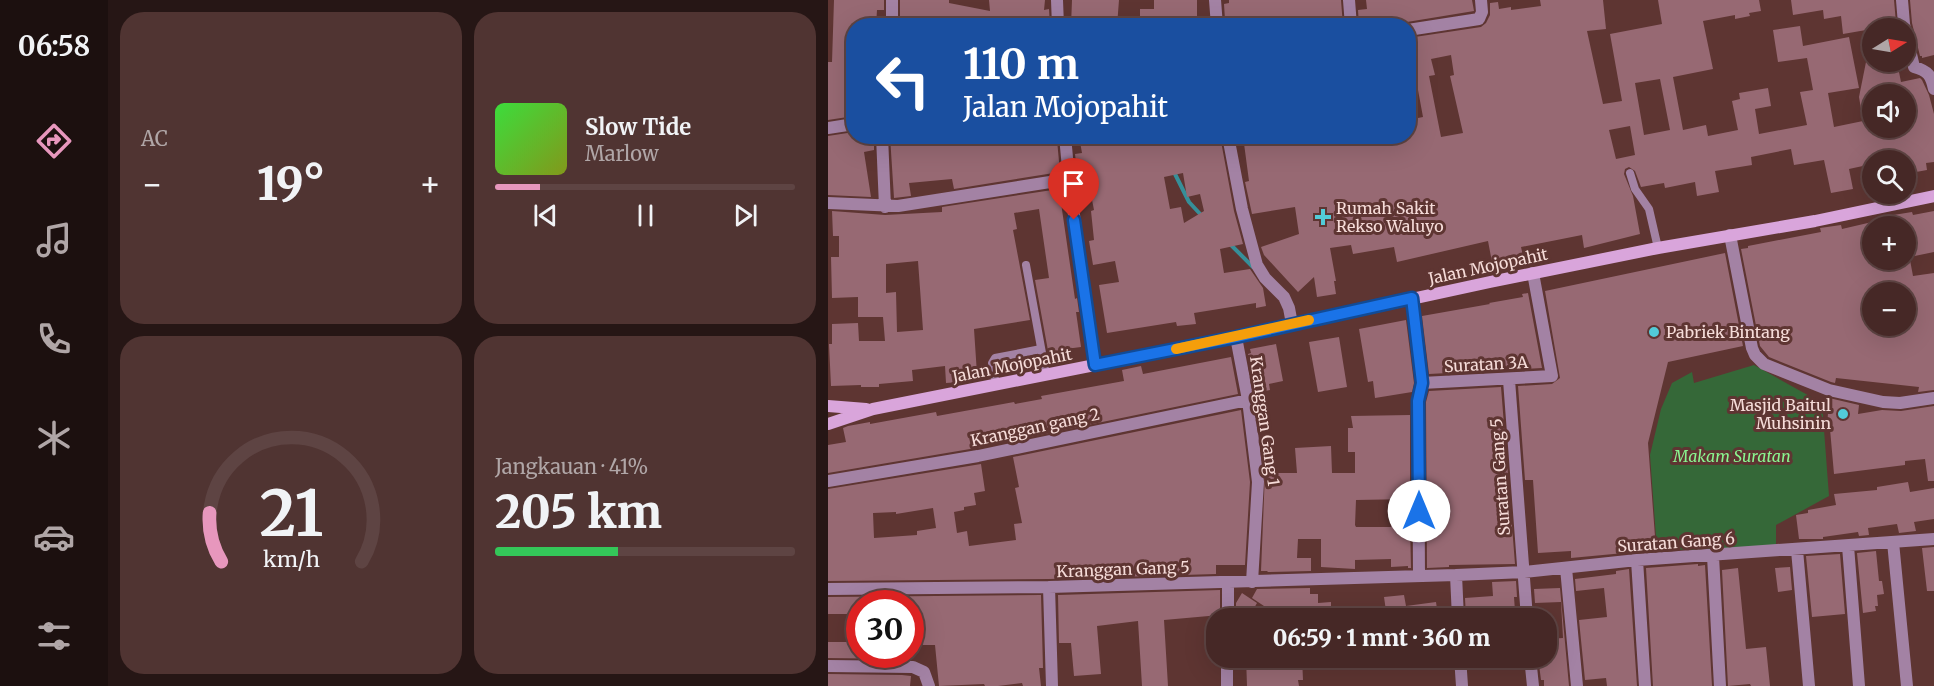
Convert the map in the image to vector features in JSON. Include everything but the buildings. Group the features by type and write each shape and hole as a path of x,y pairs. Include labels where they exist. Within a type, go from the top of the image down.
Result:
{"main road":[{"name":"Jalan Mojopahit","path":"828,424 873,409 1236,337 1533,273 1658,248 1815,221 1934,196"},
{"name":"Jalan Mojopahit","path":"828,406 873,409"}],"street":[{"path":"892,0 892,18"},
{"path":"1057,0 1058,18"},
{"path":"1215,0 1216,18"},
{"path":"1348,0 1350,18"},
{"path":"1416,29 1475,21 1481,16 1481,0"},
{"path":"1902,0 1914,67 1926,70 1931,77 1934,89"},
{"path":"828,128 846,125"},
{"path":"882,144 885,207"},
{"path":"1066,144 1095,365"},
{"path":"1230,144 1242,209 1257,265 1264,278 1284,297 1290,308 1292,324"},
{"path":"828,203 885,207 1069,179"},
{"path":"1730,235 1752,348 1760,361 1829,390 1883,402 1900,403 1934,398"},
{"name":"Suratan 3A","path":"1422,383 1552,376 1533,273"},
{"path":"1412,298 1422,383 1418,401 1419,576"},
{"name":"Kranggan Gang 1","path":"1236,337 1248,400 1258,482 1252,582"},
{"name":"Suratan Gang 5","path":"1509,380 1526,608"},
{"name":"Kranggan gang 2","path":"828,481 978,456 1248,400"},
{"name":"Suratan Gang 6","path":"1419,576 1524,572 1637,560 1797,550 1934,538"},
{"path":"1893,542 1907,686"},
{"path":"1848,546 1859,686"},
{"path":"1797,550 1809,686"},
{"path":"1713,556 1720,686"},
{"path":"1637,560 1645,686"},
{"path":"1566,568 1577,686"},
{"path":"1456,575 1458,608"},
{"name":"Kranggan Gang 5","path":"828,589 1049,587 1419,576"},
{"path":"1228,582 1228,608"},
{"path":"1049,587 1052,686"},
{"path":"828,666 919,669 924,672 929,686"},
{"path":"1227,668 1227,686"},
{"path":"1461,668 1462,686"},
{"path":"1531,668 1533,686"}],"lane":[{"path":"1630,173 1635,189 1649,209 1658,248"},
{"path":"1026,265 1046,375"},
{"path":"996,385 992,363 995,358 1041,350"}],"green space":[{"name":"Makam Suratan","path":"1754,365 1822,403 1829,496 1776,525 1776,548 1657,550 1650,455 1661,409 1672,383 1692,372 1694,383"}],"waterway":[{"path":"1174,172 1189,202 1202,216"},
{"path":"1229,243 1253,267"}],"slow traffic":[{"path":"1176,349 1309,320"}],"place":[{"name":"Rumah Sakit Rekso Waluyo","path":"1323,217"},
{"name":"Pabriek Bintang","path":"1654,332"},
{"name":"Masjid Baitul Muhsinin","path":"1843,414"}],"route":[{"path":"1074,220 1095,365 1412,298 1422,383 1418,401 1419,511"}]}
